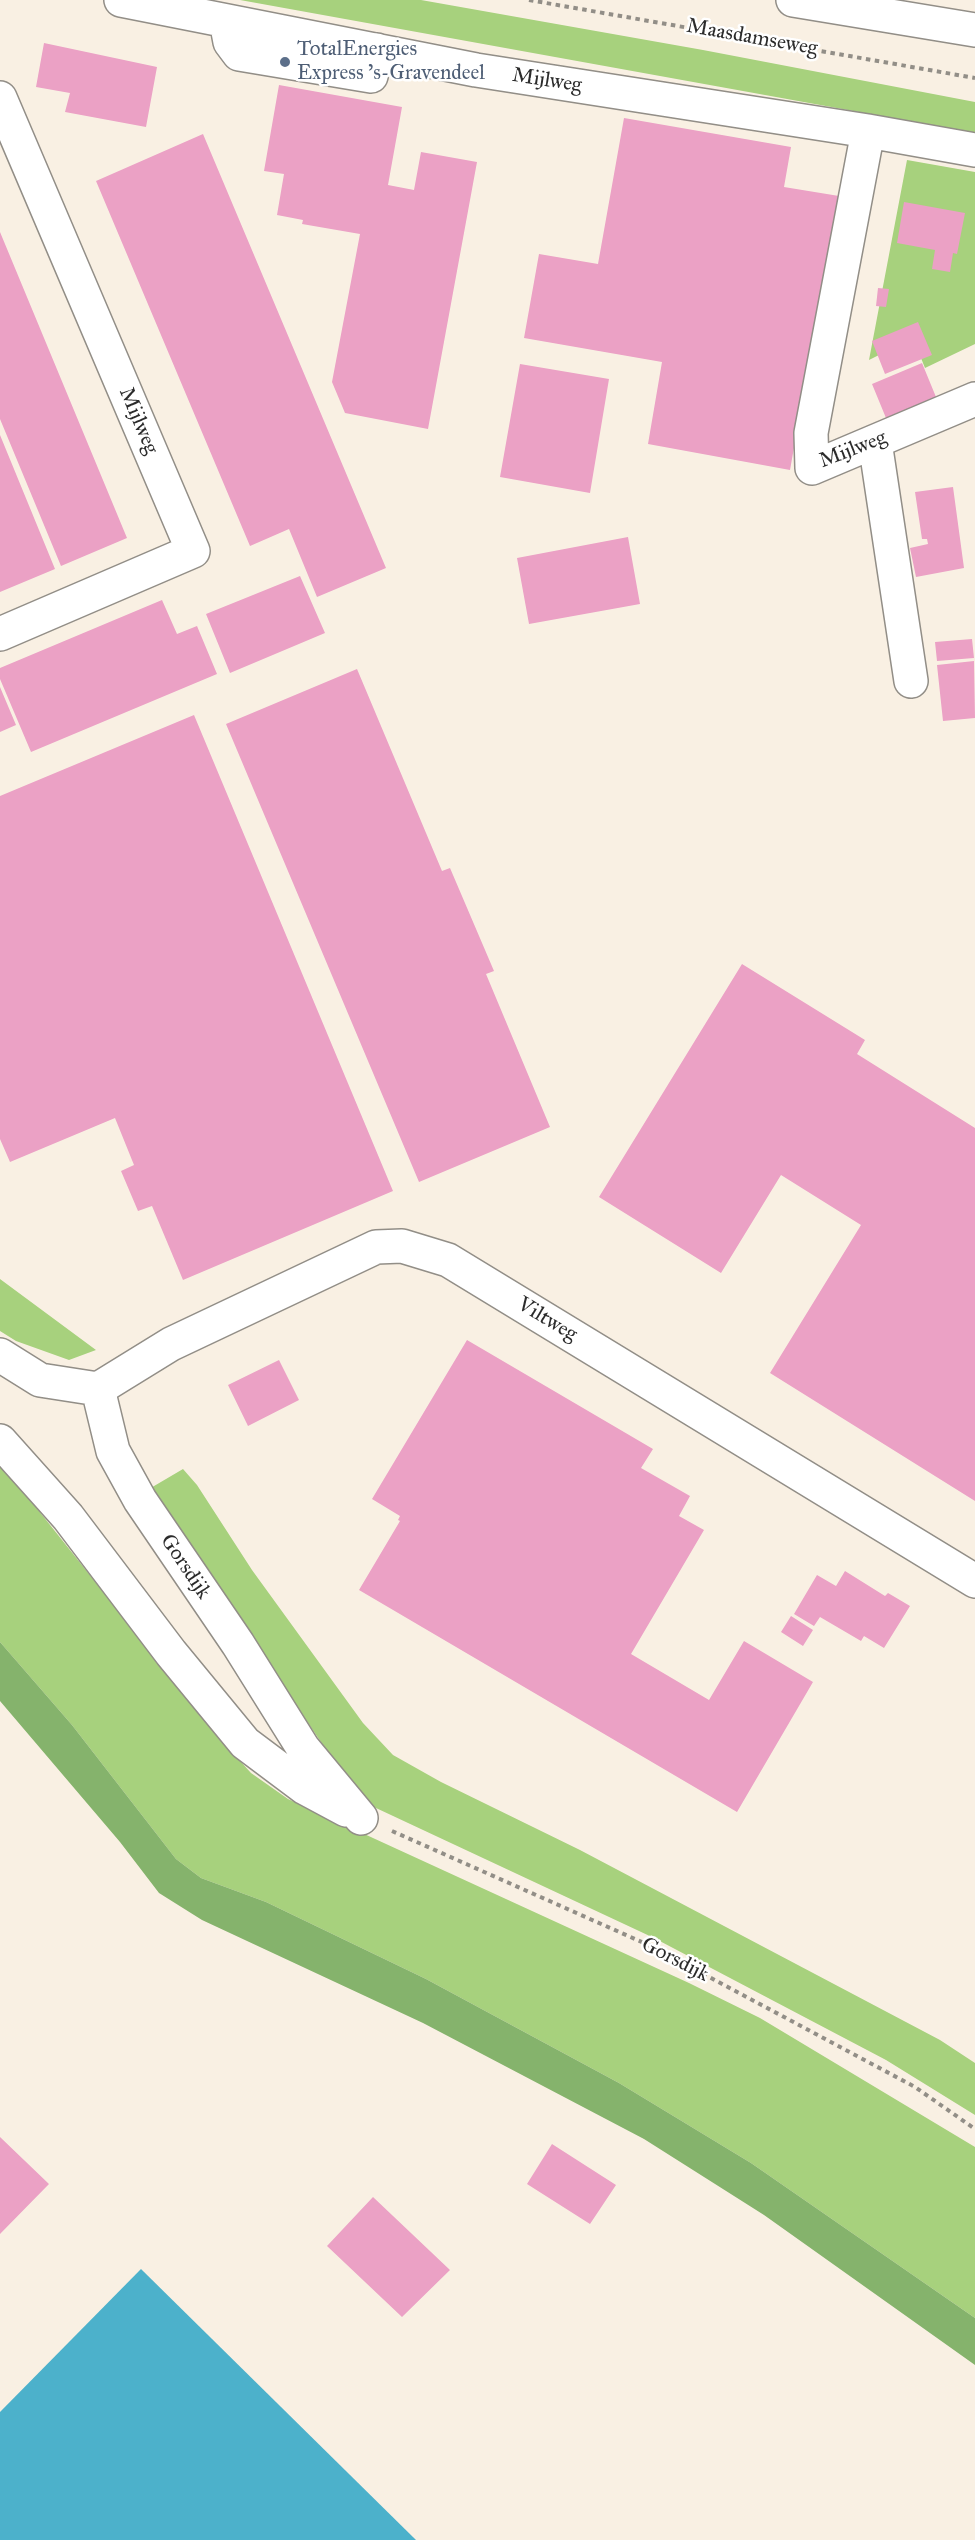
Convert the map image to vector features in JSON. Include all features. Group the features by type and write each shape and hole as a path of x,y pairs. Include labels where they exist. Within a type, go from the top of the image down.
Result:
{"street":[{"name":"Mijlweg","path":"121,0 476,70 868,131 975,150"},
{"path":"793,0 975,30"},
{"name":"Mijlweg","path":"0,98 193,551 0,634"},
{"name":"Mijlweg","path":"868,131 811,433 812,468 975,399"},
{"path":"875,442 911,681"},
{"name":"Viltweg","path":"99,1389 171,1344 376,1247 402,1246 448,1260 975,1581"},
{"path":"0,1355 40,1380 99,1389"},
{"name":"Gorsdijk","path":"99,1389 113,1451 140,1500 238,1644 303,1748 361,1818"},
{"path":"0,1441 68,1517 171,1653 246,1743 305,1788 361,1818"}],"path":[{"name":"Maasdamseweg","path":"529,0 975,78"},
{"name":"Gorsdijk","path":"361,1818 653,1947 915,2087 975,2129"}],"green space":[{"path":"240,0 421,0 703,50 975,102 975,133"},
{"path":"907,160 975,172 975,344 925,368 913,338 869,360"},
{"path":"0,1279 96,1350 69,1360 16,1341 0,1331"},
{"path":"0,1462 221,1740 251,1773 288,1799 689,1983 760,2018 975,2147 975,2318 751,2163 619,2083 426,1979 266,1902 201,1878 176,1859 72,1725 0,1642"},
{"path":"183,1469 197,1485 252,1570 363,1723 393,1755 441,1782 580,1850 940,2040 975,2063 975,2115 886,2060 654,1938 361,1801 149,1489"},
{"path":"0,1642 72,1725 176,1859 201,1878 266,1902 426,1979 619,2083 751,2163 975,2318 975,2365 764,2215 644,2139 423,2023 202,1920 159,1893 120,1842 0,1701"}],"water":[{"path":"141,2269 416,2540 0,2540 0,2412"}],"building":[{"path":"44,43 157,67 146,127 65,112 70,93 36,87"},
{"path":"279,85 402,107 388,185 414,190 421,152 477,162 428,429 345,413 332,382 360,234 302,224 303,220 277,215 284,174 264,171"},
{"path":"624,118 791,147 784,187 839,196 790,470 648,444 662,362 524,338 539,254 598,264"},
{"path":"203,134 386,568 317,597 289,529 250,546 96,181"},
{"path":"904,202 965,213 957,254 953,253 950,272 932,269 935,250 897,243"},
{"path":"0,232 127,538 61,566 0,419"},
{"path":"878,288 889,289 886,307 876,306"},
{"path":"918,322 932,355 885,374 872,341"},
{"path":"922,363 936,397 886,418 872,384"},
{"path":"520,364 609,379 590,493 500,477"},
{"path":"0,435 55,569 0,592"},
{"path":"953,487 964,568 916,577 910,548 928,544 927,539 922,539 915,492"},
{"path":"628,537 640,604 529,624 517,558"},
{"path":"300,576 325,633 230,673 206,614"},
{"path":"162,600 177,634 197,626 217,674 31,752 0,679 0,668"},
{"path":"972,639 974,658 937,661 935,642"},
{"path":"974,661 975,718 943,721 937,665"},
{"path":"357,669 442,871 450,868 494,971 486,974 550,1127 419,1182 226,724"},
{"path":"0,687 16,725 0,732"},
{"path":"194,715 393,1191 183,1280 152,1206 138,1211 121,1171 134,1165 115,1118 10,1162 0,1139 0,796"},
{"path":"742,964 865,1040 857,1054 975,1128 975,1501 770,1373 861,1225 781,1175 721,1273 599,1197"},
{"path":"467,1340 653,1449 641,1468 690,1496 679,1516 704,1530 631,1654 709,1700 744,1641 813,1682 737,1812 359,1590 400,1521 398,1520 400,1516 372,1499"},
{"path":"279,1360 299,1400 248,1426 228,1385"},
{"path":"845,1571 885,1596 888,1593 910,1606 884,1648 864,1636 861,1641 820,1617 814,1626 794,1614 817,1575 836,1586"},
{"path":"791,1616 813,1630 803,1646 781,1632"},
{"path":"0,2137 49,2184 0,2234"},
{"path":"552,2144 616,2185 590,2224 527,2184"},
{"path":"373,2197 450,2270 402,2317 327,2246"}],"place":[{"name":"TotalEnergies Express 's-Gravendeel","path":"285,62"}]}
